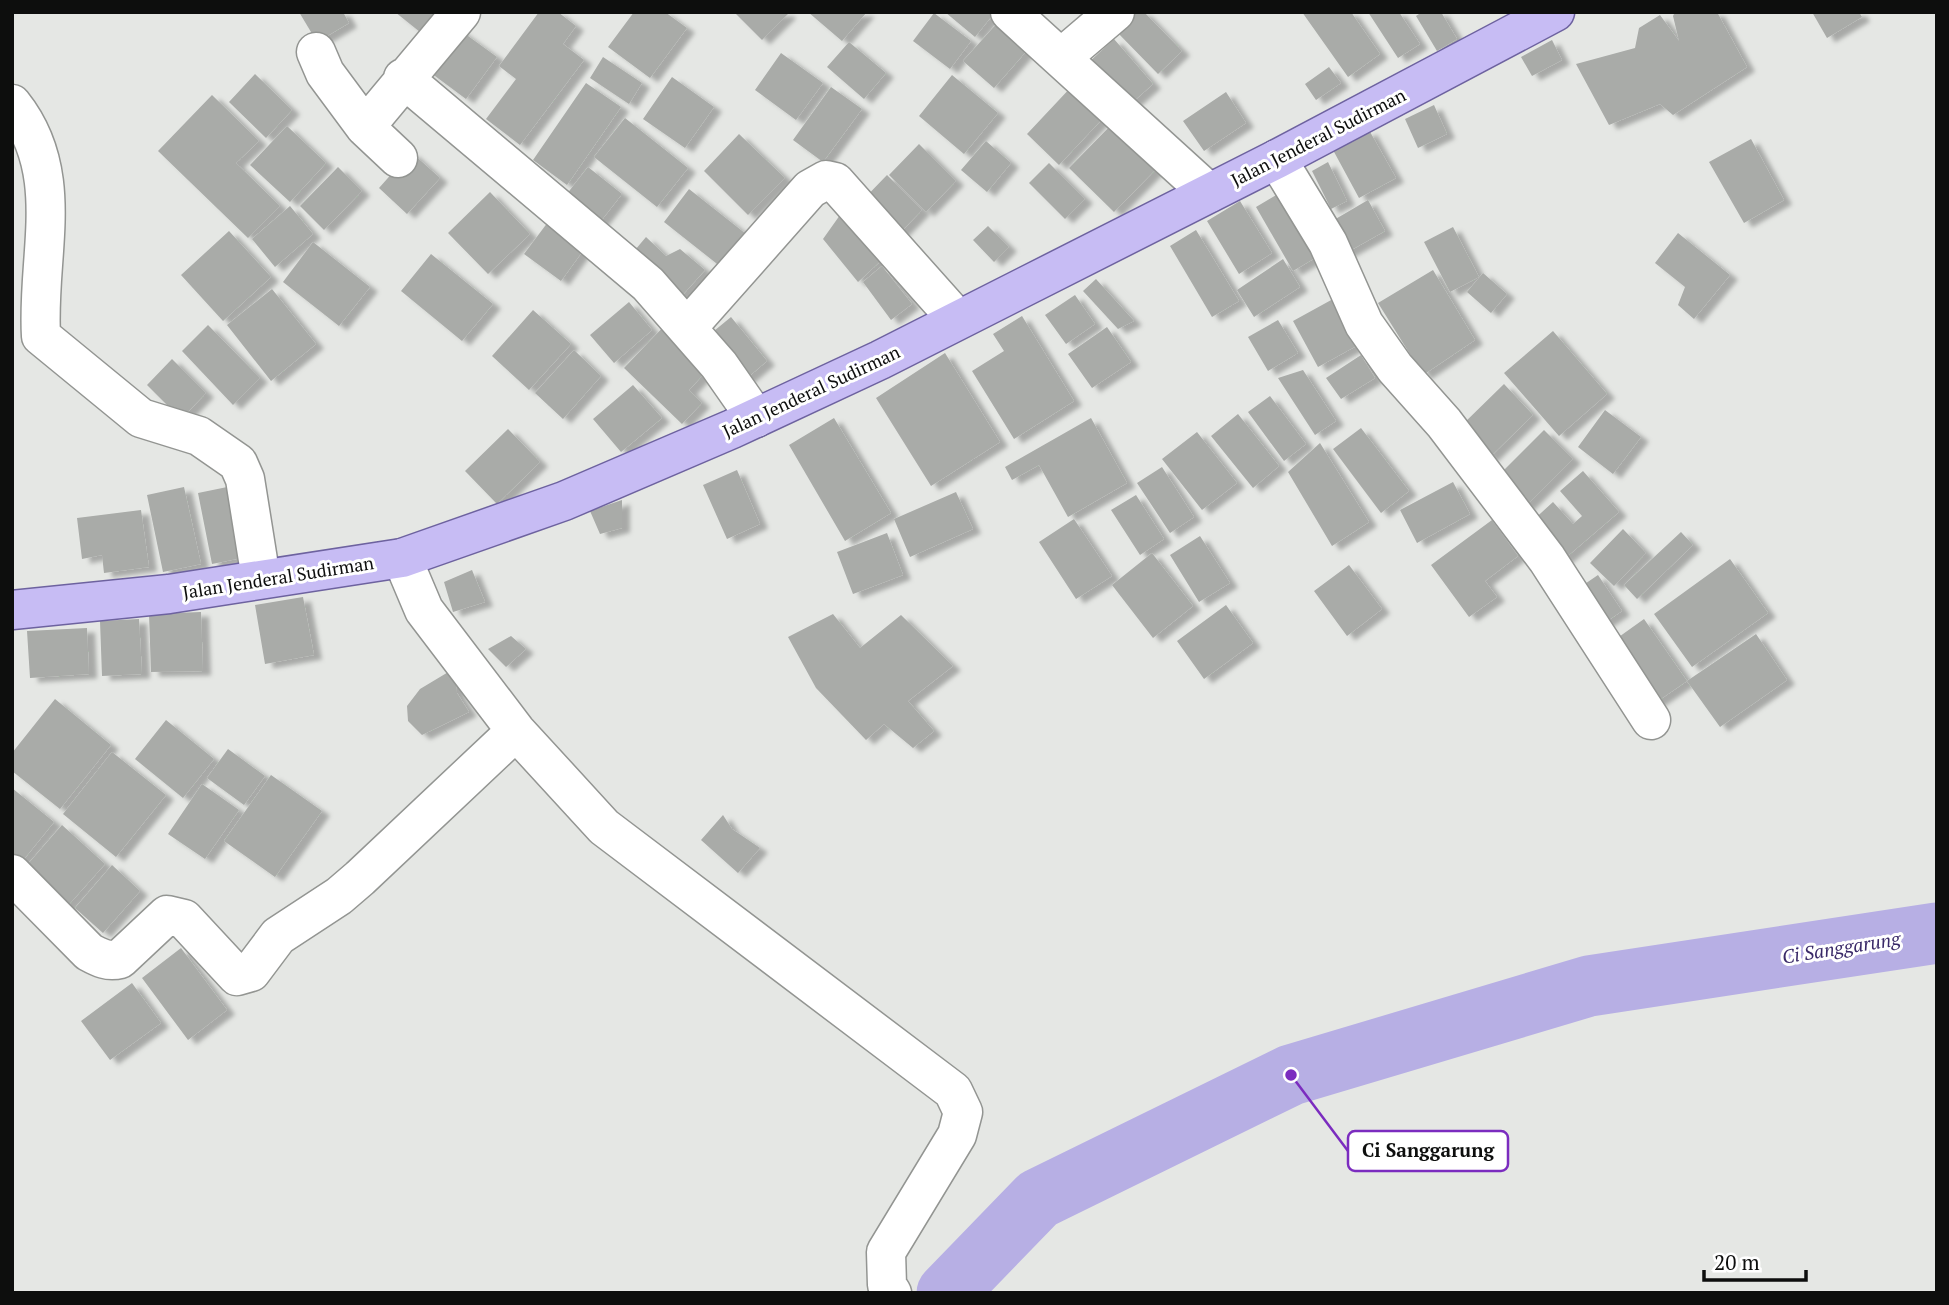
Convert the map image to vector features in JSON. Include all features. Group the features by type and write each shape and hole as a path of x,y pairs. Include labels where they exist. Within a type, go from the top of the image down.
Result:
{"main road":[{"name":"Jalan Jenderal Sudirman","path":"12,610 169,594 402,558 564,501 756,418 880,360 1277,159 1555,12"}],"street":[{"path":"365,127 403,78 461,12"},
{"path":"1010,12 1209,193"},
{"path":"1061,58 1115,12"},
{"path":"316,52 325,73 365,127 398,158"},
{"path":"403,78 648,284 719,365 756,418"},
{"path":"12,104 36,139 45,176 46,249 39,301 41,336 141,418 199,436 238,463 245,479 261,579"},
{"path":"1277,159 1328,243 1364,324 1395,368 1444,424 1547,559 1651,720"},
{"path":"687,328 810,189 826,180 835,182 957,319"},
{"path":"402,558 424,610 516,731 604,827 953,1091 963,1112 957,1135 886,1252 890,1289"},
{"path":"12,874 89,952 99,958 111,961 120,959 167,915 184,919 237,976 251,972 278,936 339,896 360,878 516,731"}],"building":[{"path":"299,12 343,12 349,23 317,42"},
{"path":"395,12 444,12 425,36"},
{"path":"539,12 558,12 576,26 563,44 584,60 520,145 486,119 516,79 499,66"},
{"path":"634,12 665,12 687,28 650,78 608,47"},
{"path":"734,12 787,12 788,14 762,40"},
{"path":"808,12 867,12 842,41"},
{"path":"945,12 995,12 975,37"},
{"path":"1135,12 1144,12 1182,51 1158,74 1116,31"},
{"path":"1302,12 1351,12 1380,54 1348,77"},
{"path":"1368,12 1399,12 1420,44 1398,58"},
{"path":"1422,12 1441,12 1457,39 1437,51 1416,16"},
{"path":"1675,12 1717,12 1747,67 1673,115 1660,104 1609,125 1576,64 1635,48 1639,28 1660,15 1679,41 1673,16"},
{"path":"1812,12 1859,12 1862,17 1827,38"},
{"path":"934,13 971,41 950,69 913,41"},
{"path":"1000,20 1030,47 994,88 963,61"},
{"path":"457,28 497,57 466,99 427,70"},
{"path":"1114,39 1153,84 1126,108 1087,64"},
{"path":"1552,40 1562,60 1532,76 1521,57"},
{"path":"849,42 886,73 864,99 827,67"},
{"path":"781,53 823,83 796,120 755,90"},
{"path":"603,57 642,83 629,104 590,78"},
{"path":"1329,67 1341,83 1316,100 1305,84"},
{"path":"255,74 292,110 266,138 229,102"},
{"path":"952,75 998,113 964,154 919,116"},
{"path":"672,77 714,107 685,148 643,119"},
{"path":"586,83 621,107 567,185 533,160"},
{"path":"1073,85 1105,116 1059,165 1027,134"},
{"path":"831,87 862,109 823,162 793,140"},
{"path":"1226,92 1246,123 1204,151 1183,121"},
{"path":"212,95 259,141 236,163 280,206 248,238 158,151"},
{"path":"1434,105 1447,134 1418,148 1405,119"},
{"path":"625,118 688,168 657,207 594,157"},
{"path":"1114,122 1159,166 1114,212 1069,168"},
{"path":"287,126 326,163 290,202 250,165"},
{"path":"1369,130 1396,178 1359,198 1333,150"},
{"path":"739,134 785,178 748,215 704,171"},
{"path":"1751,139 1784,200 1744,223 1709,162"},
{"path":"986,141 1011,163 987,192 961,170"},
{"path":"919,144 956,181 926,212 889,175"},
{"path":"411,152 440,178 407,214 379,188"},
{"path":"1328,162 1347,201 1331,209 1312,171"},
{"path":"1049,163 1085,199 1065,219 1029,183"},
{"path":"338,167 362,191 324,230 300,206"},
{"path":"588,167 622,194 593,231 559,204"},
{"path":"887,175 922,210 893,240 858,205"},
{"path":"689,189 746,234 721,267 664,222"},
{"path":"1283,191 1320,255 1293,271 1256,207"},
{"path":"490,192 530,234 488,274 448,233"},
{"path":"1368,200 1385,231 1344,254 1327,224"},
{"path":"1240,201 1272,253 1239,274 1207,221"},
{"path":"290,206 313,234 275,267 252,239"},
{"path":"845,208 887,255 858,282 823,239"},
{"path":"554,214 590,241 561,281 524,254"},
{"path":"988,226 1009,247 994,262 973,240"},
{"path":"1453,227 1479,277 1450,292 1424,242"},
{"path":"1196,230 1239,301 1212,317 1170,246"},
{"path":"229,231 271,277 223,321 181,275"},
{"path":"1678,233 1730,275 1694,319 1678,305 1685,287 1655,263"},
{"path":"646,237 666,256 680,249 705,270 678,300 630,256"},
{"path":"313,242 370,287 339,326 283,282"},
{"path":"431,254 493,304 462,341 401,291"},
{"path":"1283,259 1300,287 1254,317 1237,290"},
{"path":"882,266 912,304 891,320 863,282"},
{"path":"1433,270 1475,340 1423,375 1378,303"},
{"path":"1483,273 1507,294 1491,313 1467,292"},
{"path":"1096,279 1134,321 1118,329 1083,291"},
{"path":"272,289 316,344 271,381 227,325"},
{"path":"1075,295 1095,324 1066,344 1045,315"},
{"path":"1333,299 1358,345 1318,367 1293,321"},
{"path":"629,302 652,330 614,363 590,335"},
{"path":"533,310 571,344 529,390 492,356"},
{"path":"1022,316 1074,401 1014,439 972,371 1004,351 993,334"},
{"path":"731,317 767,361 740,384 703,340"},
{"path":"1278,320 1298,353 1268,371 1248,337"},
{"path":"668,322 713,364 689,390 702,403 682,424 624,368"},
{"path":"208,325 260,378 233,405 182,351"},
{"path":"1107,327 1131,362 1092,388 1068,354"},
{"path":"1553,331 1607,394 1559,436 1504,373"},
{"path":"574,350 601,376 563,419 535,393"},
{"path":"945,353 1000,442 931,486 876,398"},
{"path":"1361,355 1375,378 1341,399 1326,378"},
{"path":"172,359 206,393 181,419 147,385"},
{"path":"1303,370 1336,421 1315,435 1278,378"},
{"path":"1504,384 1533,415 1489,458 1460,427"},
{"path":"633,385 662,418 621,452 593,419"},
{"path":"1270,396 1306,444 1284,461 1248,412"},
{"path":"1605,410 1641,437 1613,474 1578,447"},
{"path":"1238,414 1279,466 1253,488 1211,436"},
{"path":"834,418 891,513 845,541 789,445"},
{"path":"1091,418 1127,483 1068,517 1039,465 1012,480 1005,467"},
{"path":"1361,428 1409,491 1381,513 1333,449"},
{"path":"508,429 540,462 497,504 465,471"},
{"path":"1544,430 1573,459 1520,512 1491,483"},
{"path":"1197,432 1237,483 1202,510 1162,459"},
{"path":"1320,443 1369,522 1332,546 1288,472"},
{"path":"1162,467 1194,517 1170,533 1137,483"},
{"path":"737,470 760,524 727,539 703,485"},
{"path":"1583,471 1619,512 1563,560 1530,523 1553,502 1573,524 1582,516 1560,491"},
{"path":"1453,482 1470,514 1417,543 1400,510"},
{"path":"237,485 251,556 212,564 198,493"},
{"path":"184,487 201,564 163,572 147,495"},
{"path":"956,492 973,529 910,557 894,519"},
{"path":"1136,495 1164,539 1140,555 1111,510"},
{"path":"622,500 622,528 600,534 590,511"},
{"path":"141,510 149,567 104,573 102,555 82,559 77,518"},
{"path":"1074,519 1112,576 1076,599 1039,542"},
{"path":"1492,520 1518,556 1485,581 1497,597 1469,617 1431,565"},
{"path":"1623,529 1646,553 1614,586 1590,563"},
{"path":"1681,532 1693,545 1637,599 1624,585"},
{"path":"887,533 903,575 853,594 837,552"},
{"path":"1200,536 1230,583 1199,602 1170,555"},
{"path":"1152,553 1193,606 1153,638 1112,585"},
{"path":"1730,559 1768,613 1692,667 1654,614"},
{"path":"1349,565 1382,609 1347,636 1314,591"},
{"path":"472,570 485,602 453,612 444,582"},
{"path":"1598,575 1622,611 1597,628 1573,592"},
{"path":"303,597 314,655 265,664 255,605"},
{"path":"1226,605 1253,643 1204,679 1177,641"},
{"path":"201,612 203,671 151,672 149,614"},
{"path":"833,614 860,648 901,615 953,666 908,701 934,731 913,748 884,724 866,740 816,688 788,637"},
{"path":"139,619 142,674 102,676 100,621"},
{"path":"1644,619 1687,681 1652,705 1609,644"},
{"path":"87,628 89,674 30,678 27,631"},
{"path":"1756,634 1787,680 1720,727 1687,681"},
{"path":"511,636 526,649 506,667 488,649"},
{"path":"455,668 457,693 469,712 422,735 408,721 407,706 420,689"},
{"path":"55,699 111,745 60,809 12,771 12,753"},
{"path":"166,720 214,759 183,798 135,759"},
{"path":"228,749 265,776 244,805 207,778"},
{"path":"112,752 166,795 116,857 63,814"},
{"path":"271,775 322,811 275,877 224,841"},
{"path":"202,784 239,810 205,859 168,834"},
{"path":"12,788 54,822 16,869 12,866"},
{"path":"723,815 732,829 760,848 738,873 701,840"},
{"path":"62,825 105,864 64,910 21,872"},
{"path":"112,865 140,891 103,933 75,908"},
{"path":"181,948 227,1010 188,1040 142,978"},
{"path":"132,983 161,1023 110,1060 81,1021"}],"waterway":[{"name":"Ci Sanggarung","path":"947,1293 1038,1199 1291,1075 1589,986 1937,933"}],"place":[{"name":"Ci Sanggarung","path":"1291,1075"}]}
